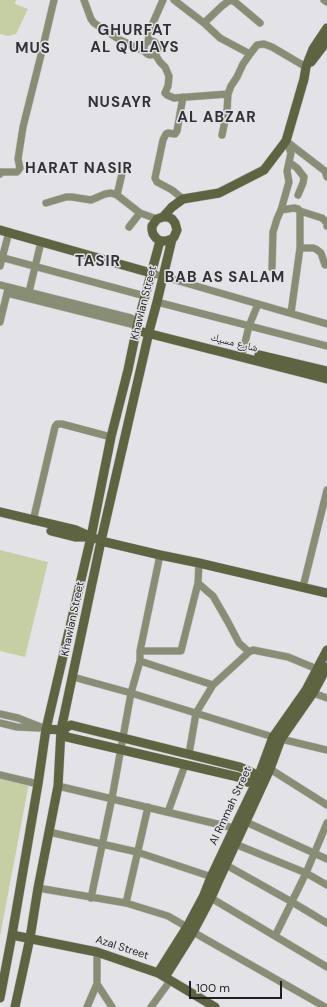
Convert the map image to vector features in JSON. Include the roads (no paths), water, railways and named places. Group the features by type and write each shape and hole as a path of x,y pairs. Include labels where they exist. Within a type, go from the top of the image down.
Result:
{"street":[{"path":"0,174 1,172 17,172 20,168 18,159 23,127 54,0"},
{"path":"84,0 94,24 120,40 144,51 150,56 155,54 158,50 158,45 149,41"},
{"path":"149,41 148,34 163,0"},
{"path":"174,0 204,23 220,38 250,54"},
{"path":"204,23 230,0 241,6 260,23"},
{"path":"183,97 177,131 175,134 166,134 163,140 155,178 157,182 172,190 180,202 175,223 176,233 172,239 166,241 156,238 153,234 152,226 167,211 180,202 219,193 264,170 286,141 306,68 313,49 327,28"},
{"path":"144,51 144,46 149,41"},
{"path":"306,68 327,41"},
{"path":"222,135 230,86 237,77 243,64 257,45 264,44 272,46 306,68"},
{"path":"155,54 165,67 169,76 168,86 165,93 166,95 174,98 228,94"},
{"path":"272,268 273,232 289,182 287,171 292,153 286,141"},
{"path":"286,141 325,171 327,177"},
{"path":"289,162 297,168 304,177 298,195"},
{"path":"117,195 124,165"},
{"path":"46,203 66,197 91,200 111,193 117,195 140,213 160,218 168,217 175,223"},
{"path":"281,210 294,208 298,209 322,218 327,226"},
{"path":"291,313 300,248 300,211"},
{"path":"129,227 140,213"},
{"path":"0,266 5,231 327,324"},
{"name":"Khawlan Street","path":"15,1007 30,938 58,786 61,730 101,542 149,331 172,239"},
{"name":"Khawlan Street","path":"0,998 38,784 46,729 91,537 111,437 160,240"},
{"path":"29,292 41,242"},
{"path":"300,248 316,249 321,253 326,265"},
{"path":"157,252 164,249 167,251 168,255"},
{"path":"1,257 145,296"},
{"path":"0,285 8,290 135,325 138,324"},
{"path":"8,290 29,292 131,318 138,324"},
{"path":"0,322 8,290"},
{"path":"157,302 327,346"},
{"path":"243,352 249,326 258,304"},
{"name":"شارع مسيك","path":"138,324 149,331 327,379"},
{"name":"شارع مسيك","path":"149,331 327,371"},
{"path":"128,370 140,372"},
{"path":"33,521 55,427 57,424 111,437"},
{"path":"303,588 327,490"},
{"path":"0,512 76,530 101,542 327,593"},
{"path":"0,518 75,537 91,537"},
{"path":"91,898 112,798 131,693 140,661 140,651 160,555"},
{"path":"140,651 181,651 198,583 199,563"},
{"path":"198,583 213,596 239,643 249,652"},
{"path":"189,754 196,713 213,685 249,652 253,650 288,657 317,669"},
{"name":"Al Rmmah Street","path":"190,929 204,895 215,878 241,826 277,738 306,690 327,650"},
{"path":"140,661 213,685"},
{"name":"Al Rmmah Street","path":"164,977 190,929 211,898 215,878 226,865 259,785 270,769 277,738 313,693 327,668"},
{"path":"73,677 131,693 277,738 327,750"},
{"path":"313,693 327,698"},
{"path":"0,714 18,718 46,729"},
{"path":"0,723 17,727 61,730 71,725 240,767 253,773 259,785"},
{"path":"61,730 67,737 238,777 247,782 259,785"},
{"path":"168,812 185,765"},
{"path":"270,769 327,805"},
{"path":"0,775 38,784"},
{"path":"58,786 168,812 241,826 315,853 327,859"},
{"path":"126,903 148,807"},
{"path":"275,936 306,873 327,823"},
{"path":"50,832 137,852 215,878"},
{"path":"235,844 306,873 327,885"},
{"path":"226,865 327,923"},
{"path":"38,888 126,903 168,916 325,1007"},
{"path":"211,898 327,967"},
{"name":"Azal Street","path":"12,935 98,952 164,977 216,1007"},
{"path":"87,1007 97,984 98,952"},
{"path":"151,1007 164,977"},
{"path":"97,984 112,1007"}],"district":[{"name":"GHURFAT AL QULAYS","path":"135,40"},
{"name":"MUS","path":"33,49"},
{"name":"NUSAYR","path":"120,103"},
{"name":"AL ABZAR","path":"217,118"},
{"name":"HARAT NASIR","path":"79,169"},
{"name":"TASIR","path":"98,262"},
{"name":"BAB AS SALAM","path":"225,278"}]}
